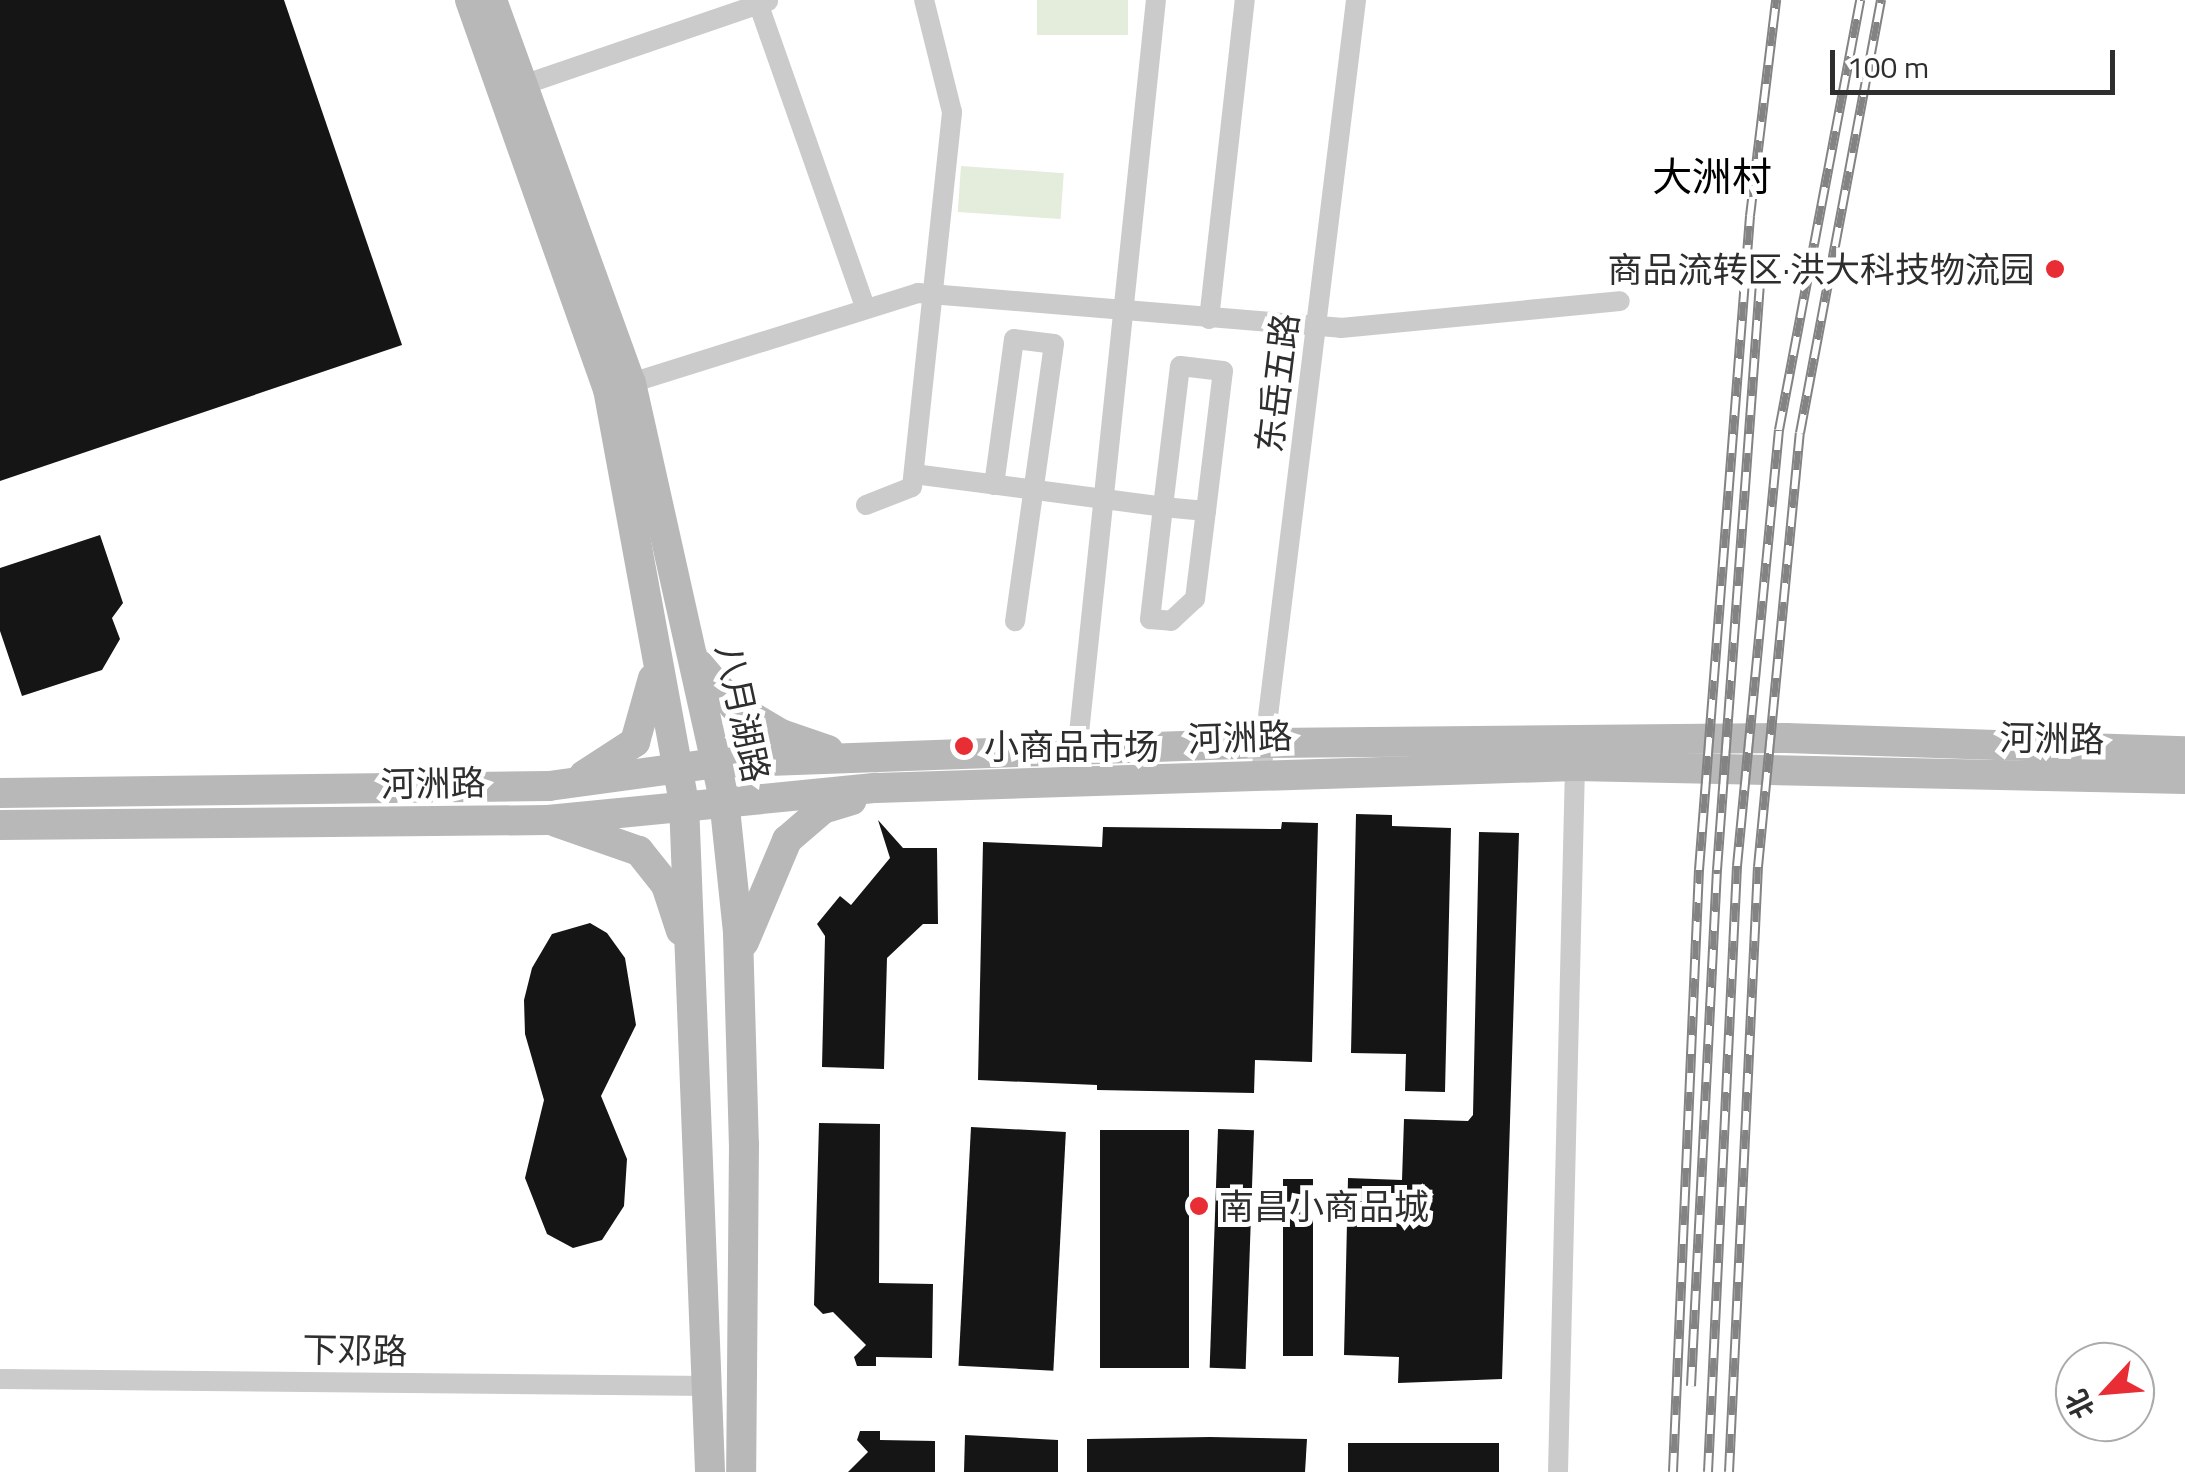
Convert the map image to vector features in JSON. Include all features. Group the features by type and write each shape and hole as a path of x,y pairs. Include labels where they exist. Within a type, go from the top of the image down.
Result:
{"main road":[{"name":"八月湖路","path":"470,0 608,389 684,804 710,1472"},
{"name":"八月湖路","path":"492,0 631,383 724,799 739,959 741,1472"},
{"path":"549,786 600,770 635,742 648,714 657,650"},
{"path":"693,658 734,706 781,734 867,756"},
{"path":"0,793 549,786 717,763 1078,747 1263,758 1786,738 2185,751"},
{"name":"河洲路","path":"0,825 548,820 724,799 1074,780 1263,758 2185,778"},
{"path":"739,959 758,896 787,840 823,808 890,788"},
{"path":"548,820 639,852 666,885 693,970"}],"street":[{"path":"866,505 912,487 914,474 952,112 924,0"},
{"path":"1074,780 1156,0"},
{"path":"1209,319 1245,0"},
{"name":"东岳五路","path":"1263,758 1356,0"},
{"path":"523,84 762,1 865,307"},
{"path":"631,383 865,307 933,292 1124,313 1316,326 1620,300"},
{"path":"994,485 1014,339 1054,344 1016,620"},
{"path":"1180,366 1224,371 1195,599 1171,621 1150,618 1163,507 1180,366"},
{"path":"914,474 1206,512"},
{"path":"1558,1472 1575,766"},
{"name":"下邓路","path":"0,1379 709,1386"}],"green space":[{"path":"1037,0 1128,0 1128,35 1037,35"},
{"path":"961,166 1064,173 1061,219 958,212"}],"building":[{"path":"0,0 284,0 402,345 0,481"},
{"path":"100,535 123,603 112,618 120,639 102,670 22,696 0,631 0,568"},
{"path":"1356,814 1392,815 1392,826 1451,828 1445,1092 1405,1091 1406,1054 1351,1053"},
{"path":"878,820 903,848 937,848 938,924 923,924 887,958 884,1069 822,1067 825,936 817,924 840,896 851,905 890,858"},
{"path":"1282,822 1318,823 1312,1062 1255,1060 1254,1093 1097,1090 1097,1085 978,1080 983,842 1102,847 1103,827 1281,829"},
{"path":"1479,832 1519,833 1502,1379 1398,1383 1399,1357 1344,1355 1348,1178 1402,1180 1404,1119 1468,1121 1473,1115"},
{"path":"590,923 607,933 625,958 636,1025 601,1096 627,1159 624,1206 602,1240 573,1248 547,1234 525,1178 544,1100 525,1034 524,1000 532,968 552,934"},
{"path":"819,1123 880,1124 879,1283 933,1284 932,1358 876,1357 876,1366 857,1366 854,1357 866,1345 833,1312 823,1314 814,1305"},
{"path":"971,1127 1066,1132 1053,1371 958,1366"},
{"path":"1218,1129 1254,1130 1246,1369 1210,1368"},
{"path":"1100,1130 1189,1130 1189,1368 1100,1368"},
{"path":"1283,1179 1313,1179 1313,1356 1283,1356"},
{"path":"860,1431 880,1431 880,1440 935,1441 935,1472 848,1472 868,1452 857,1440"},
{"path":"965,1435 1058,1440 1058,1472 964,1472"},
{"path":"1087,1439 1307,1439 1305,1472 1087,1472"},
{"path":"1348,1443 1499,1443 1499,1472 1348,1472"}],"railway":[{"path":"1673,1472 1699,870 1750,216 1776,0"},
{"path":"1708,1472 1737,866 1779,430 1860,0"},
{"path":"1729,1472 1758,867 1800,433 1881,0"},
{"path":"1691,1386 1717,870 1760,283"}],"place":[{"name":"商品流转区·洪大科技物流园","path":"2055,269"},
{"name":"小商品市场","path":"964,746"},
{"name":"南昌小商品城","path":"1199,1206"}],"district":[{"name":"大洲村","path":"1712,177"}]}
